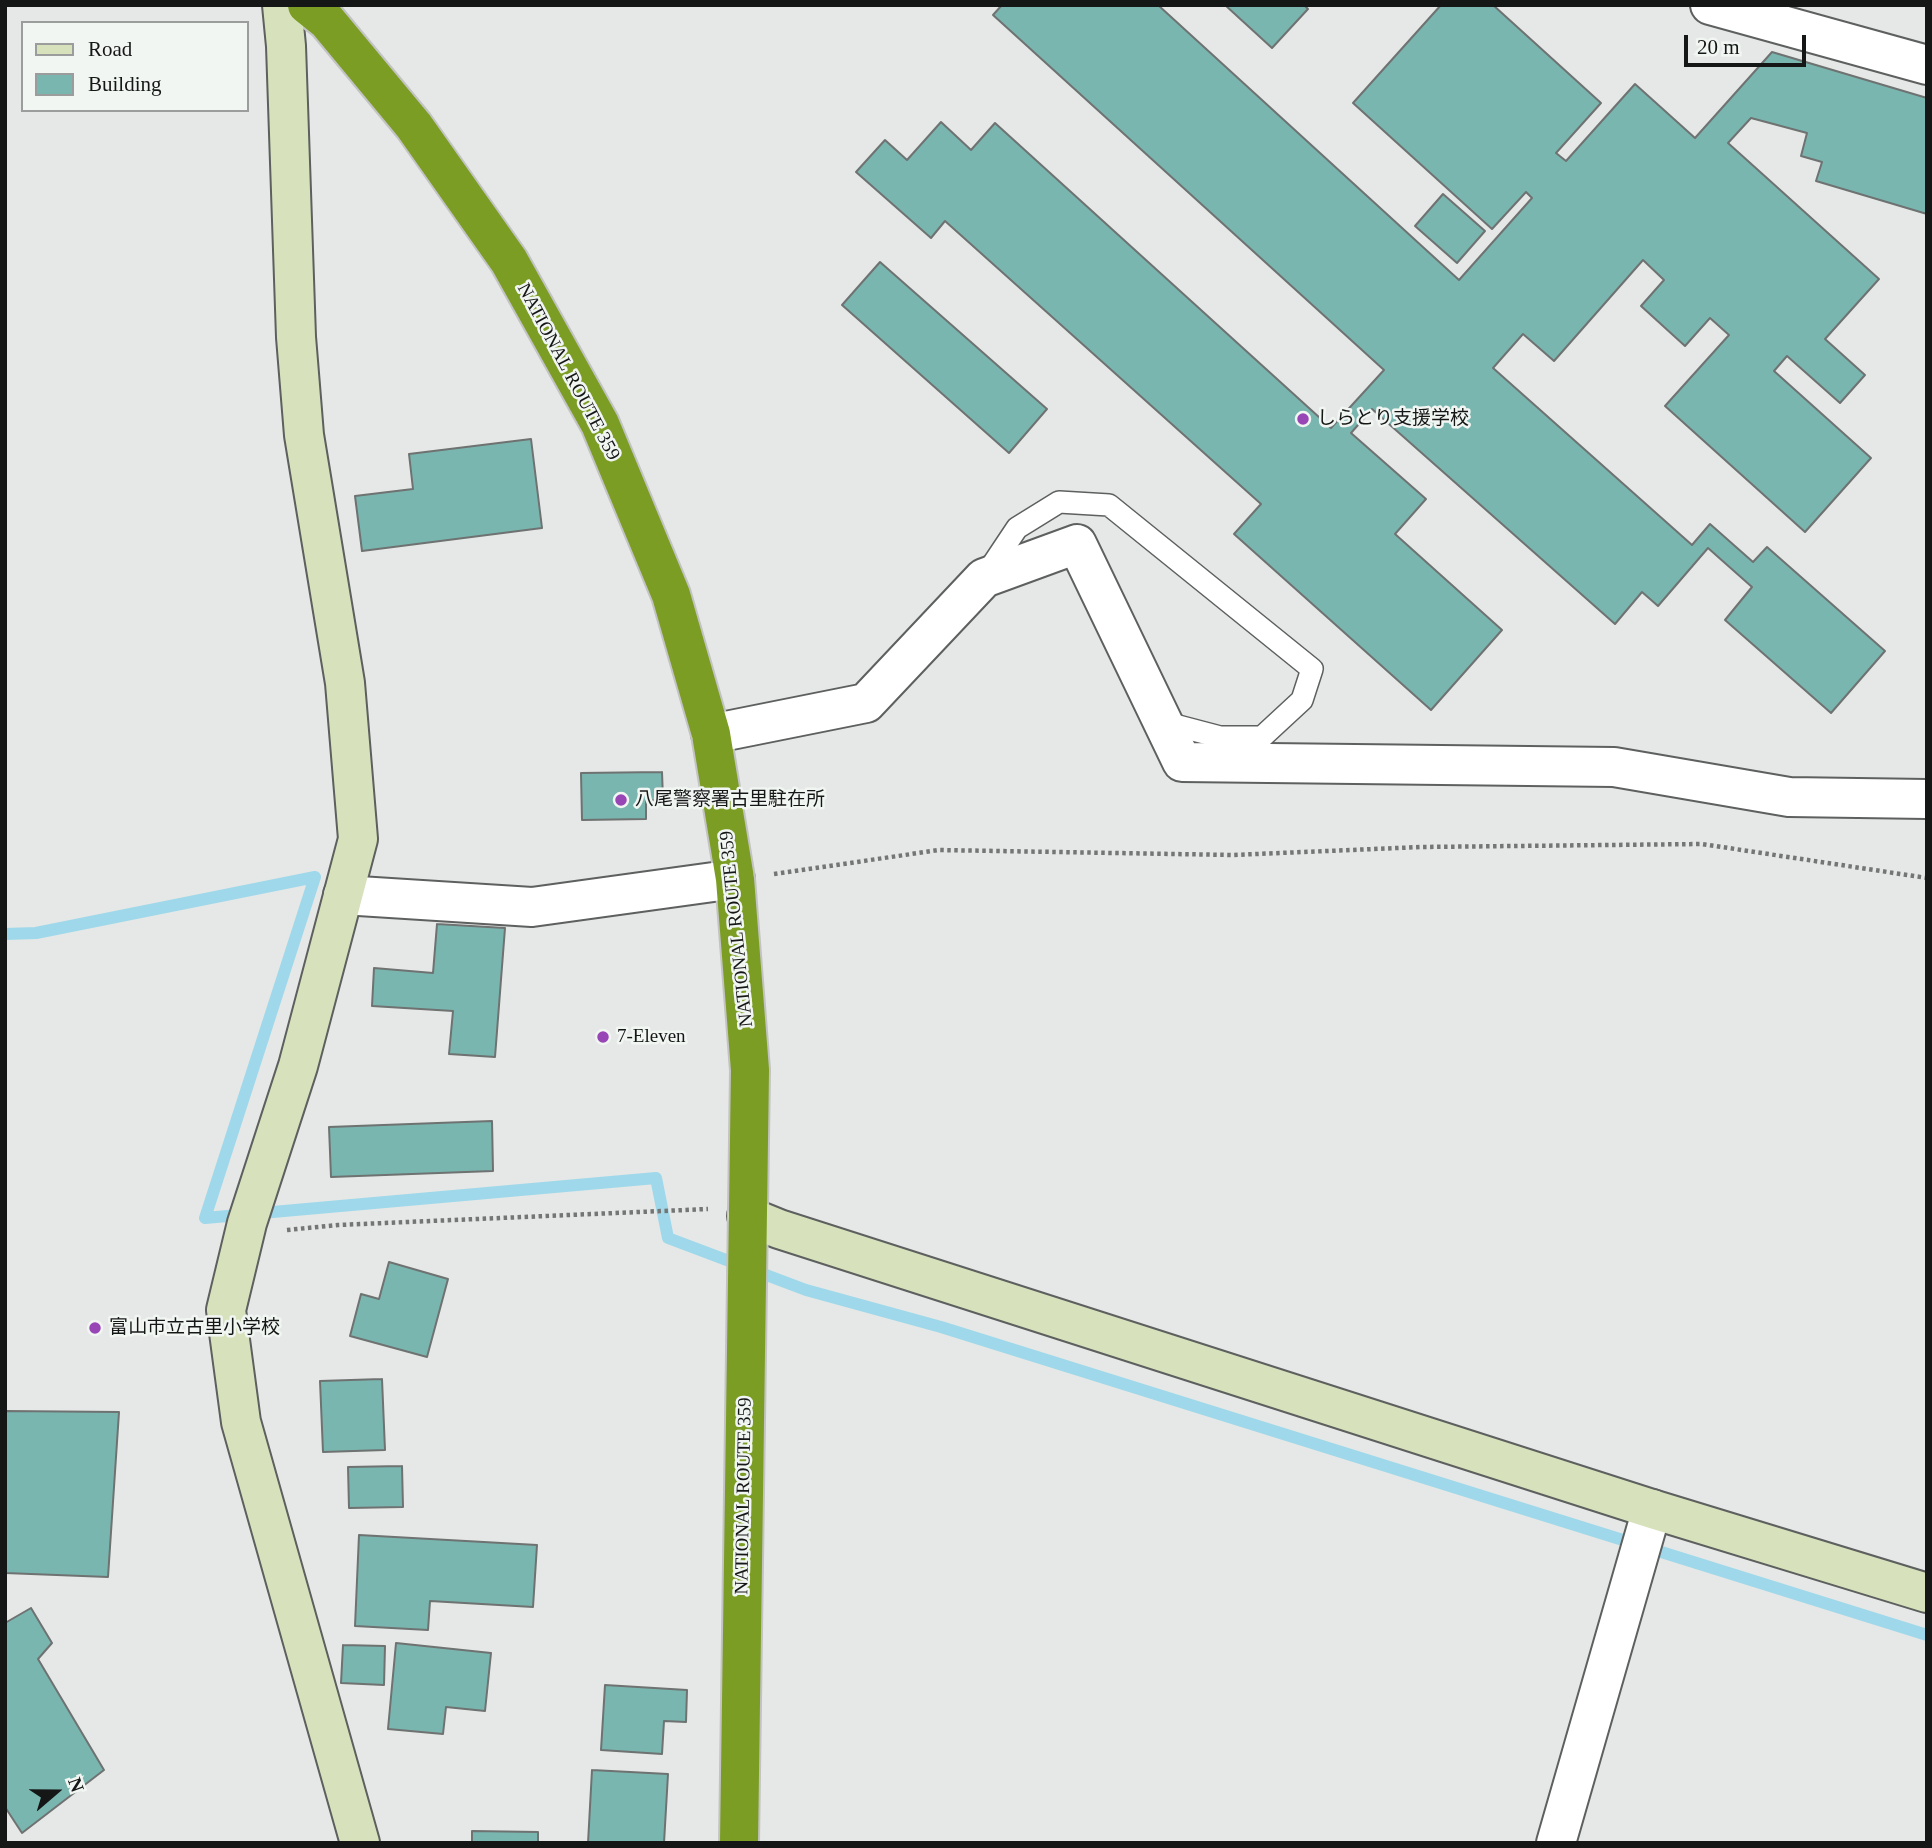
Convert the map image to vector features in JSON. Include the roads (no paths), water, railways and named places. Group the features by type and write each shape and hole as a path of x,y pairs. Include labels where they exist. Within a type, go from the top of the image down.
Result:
{"highway":[{"name":"NATIONAL ROUTE 359","path":"307,5 327,21 414,126 509,261 600,424 671,595 711,734 735,879 750,1070 739,1843"}],"street":[{"path":"282,5 286,46 296,337 304,435 345,682 358,839 298,1066 244,1235 226,1310 241,1422 360,1843"},
{"path":"1710,5 1927,65"},
{"path":"711,734 866,704 984,578 1077,544 1182,762 1614,766 1789,797 1927,799"},
{"path":"343,895 532,907 735,879"},
{"path":"747,1216 779,1229 1652,1509 1927,1593"},
{"path":"1556,1843 1652,1509"}],"lane":[{"path":"984,578 1017,527 1059,502 1109,505 1312,669 1303,700 1262,737 1220,737 1163,722"}],"waterway":[{"path":"5,934 36,933 315,877 205,1218 656,1178 668,1238 806,1290 941,1327 1927,1635"}],"place":[{"name":"しらとり支援学校","path":"1303,419"},
{"name":"八尾警察署古里駐在所","path":"621,800"},
{"name":"7-Eleven","path":"603,1037"},
{"name":"富山市立古里小学校","path":"95,1328"}]}
